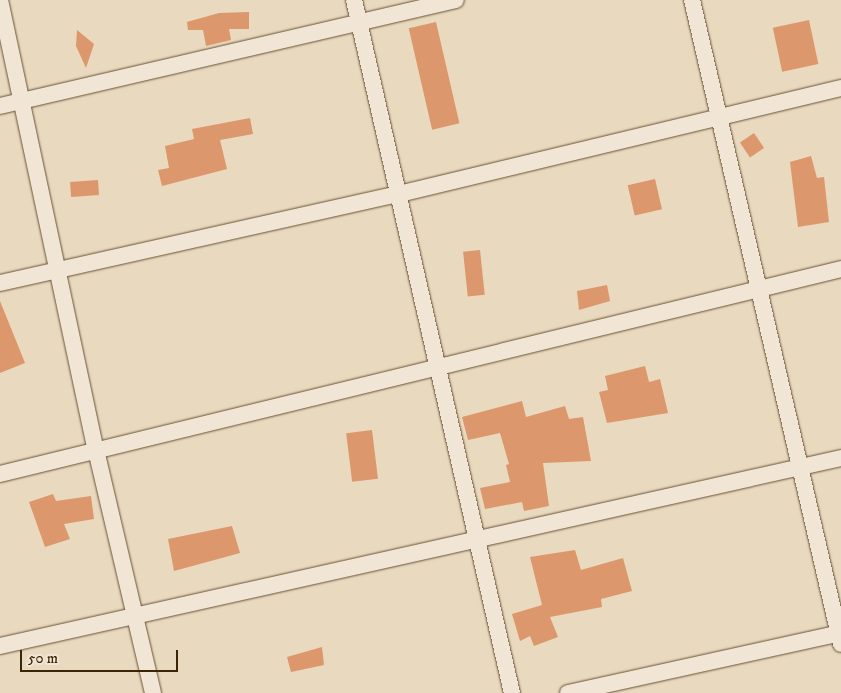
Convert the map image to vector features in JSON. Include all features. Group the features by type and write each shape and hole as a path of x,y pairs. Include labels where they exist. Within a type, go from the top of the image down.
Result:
{"street":[{"path":"0,0 60,270 96,450 153,693"},
{"path":"354,0 512,693"},
{"path":"0,106 456,0"},
{"path":"568,693 840,637 692,0"},
{"path":"0,283 399,194 841,88"},
{"path":"0,474 841,269"},
{"path":"0,646 476,537 841,458"}],"building":[{"path":"249,12 249,29 229,29 231,40 206,46 203,30 188,30 187,22 219,13"},
{"path":"809,20 818,64 782,72 773,28"},
{"path":"436,22 459,123 432,130 409,28"},
{"path":"77,30 94,44 86,68 76,46"},
{"path":"250,118 253,134 220,140 227,169 162,186 158,170 169,168 165,146 194,139 192,129"},
{"path":"754,133 764,148 750,157 740,143"},
{"path":"811,156 817,178 824,177 829,222 798,227 790,162"},
{"path":"655,179 662,209 635,216 628,185"},
{"path":"98,180 99,195 71,197 70,182"},
{"path":"480,250 485,295 468,297 463,252"},
{"path":"607,285 610,301 579,310 577,291"},
{"path":"0,301 25,363 0,373"},
{"path":"645,366 649,382 660,379 668,413 607,423 599,392 608,390 605,376"},
{"path":"522,401 526,417 565,406 569,419 583,417 591,461 543,463 549,506 524,511 522,502 485,509 480,488 510,482 506,465 509,464 500,433 468,440 462,417"},
{"path":"372,430 378,479 352,482 346,433"},
{"path":"53,494 56,501 91,496 94,519 64,524 70,539 45,547 29,502"},
{"path":"232,526 240,553 174,571 168,539"},
{"path":"575,550 581,570 623,558 632,591 601,599 602,607 550,617 558,637 534,646 530,636 520,641 512,614 542,605 530,557"},
{"path":"322,647 324,665 291,672 287,657"}]}
